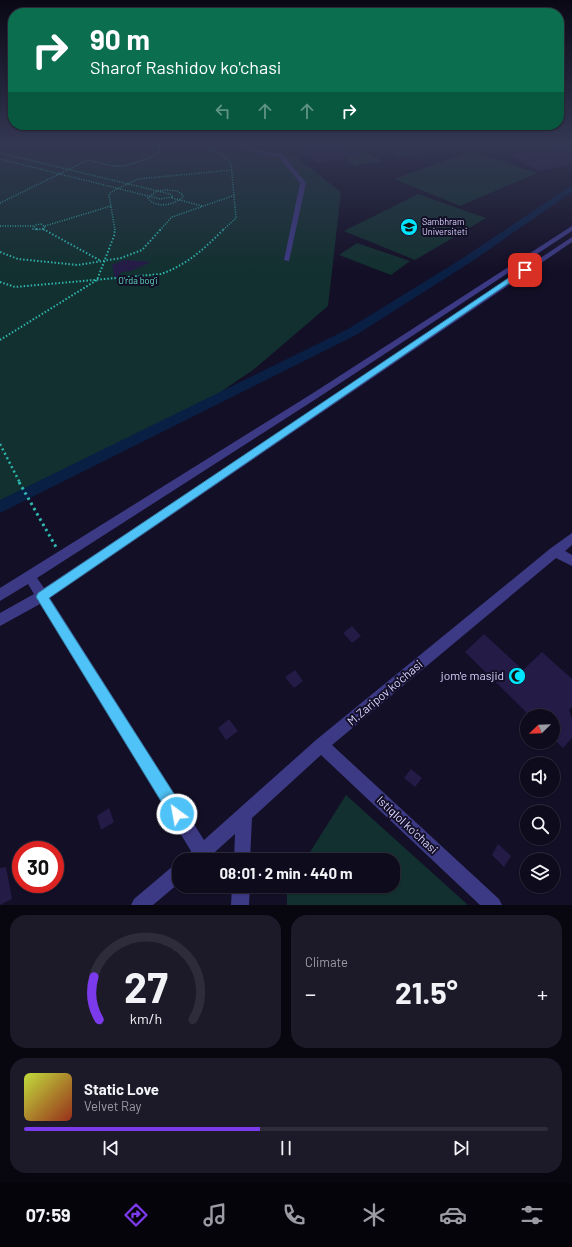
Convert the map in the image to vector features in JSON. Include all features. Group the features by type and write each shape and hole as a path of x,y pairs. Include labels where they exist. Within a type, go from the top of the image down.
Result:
{"street":[{"path":"287,260 302,187"},
{"path":"0,596 313,397 572,228"},
{"path":"0,620 42,597 572,239"},
{"name":"M.Zaripov ko'chasi","path":"201,853 321,745 572,538"},
{"path":"555,551 572,561"},
{"name":"M.Zaripov ko'chasi","path":"30,577 196,853"},
{"name":"Istiqlol ko'chasi","path":"321,745 493,905"},
{"path":"242,853 244,816"},
{"path":"140,905 172,878"},
{"path":"240,905 241,893"}],"path":[{"path":"0,203 32,187"},
{"path":"109,187 163,200 172,198 203,206"},
{"path":"0,340 97,280 114,236 115,228 109,195 120,187"},
{"path":"140,187 172,194 172,198"},
{"path":"0,282 15,286 162,274 176,270 186,263 236,218 234,187"},
{"path":"156,191 177,191 183,195 179,200 168,204 156,204 149,200 149,196 156,191"},
{"path":"0,252 18,259 45,263 78,264 103,262 142,250 172,217 235,195"},
{"path":"42,229 45,226 111,206"},
{"path":"0,226 34,226 39,224 45,226"},
{"path":"34,226 34,230 42,229 103,262"},
{"path":"0,444 30,504 61,557"}],"green space":[{"name":"O’rda bog’i","path":"0,187 335,187 341,192 328,306 253,370 213,397 0,504"},
{"path":"414,187 504,187 460,206"},
{"path":"418,194 486,218 415,260 344,231"},
{"path":"357,243 410,261 391,275 339,255"},
{"path":"346,795 468,905 287,905 287,893 400,893 400,853 309,853"}],"building":[{"path":"124,260 151,262 131,271 122,272 115,279 112,265"},
{"path":"352,626 361,636 352,643 343,633"},
{"path":"484,634 523,670 542,652 572,679 572,707 569,710 572,719 572,738 563,748 560,745 560,709 523,709 465,652"},
{"path":"295,670 303,681 294,688 285,677"},
{"path":"229,719 238,731 226,740 218,728"},
{"path":"411,769 422,778 415,787 404,778"},
{"path":"109,808 114,822 101,830 97,816"},
{"path":"498,844 511,856 504,867 492,855"},
{"path":"6,867 12,899 0,905 0,868"}],"waterway":[{"path":"0,507 352,332 467,260 572,188"}],"place":[{"name":"Sambhram Universiteti","path":"409,227"},
{"name":"jom'e masjid","path":"517,676"}],"route":[{"path":"177,814 42,597 525,270"}]}
